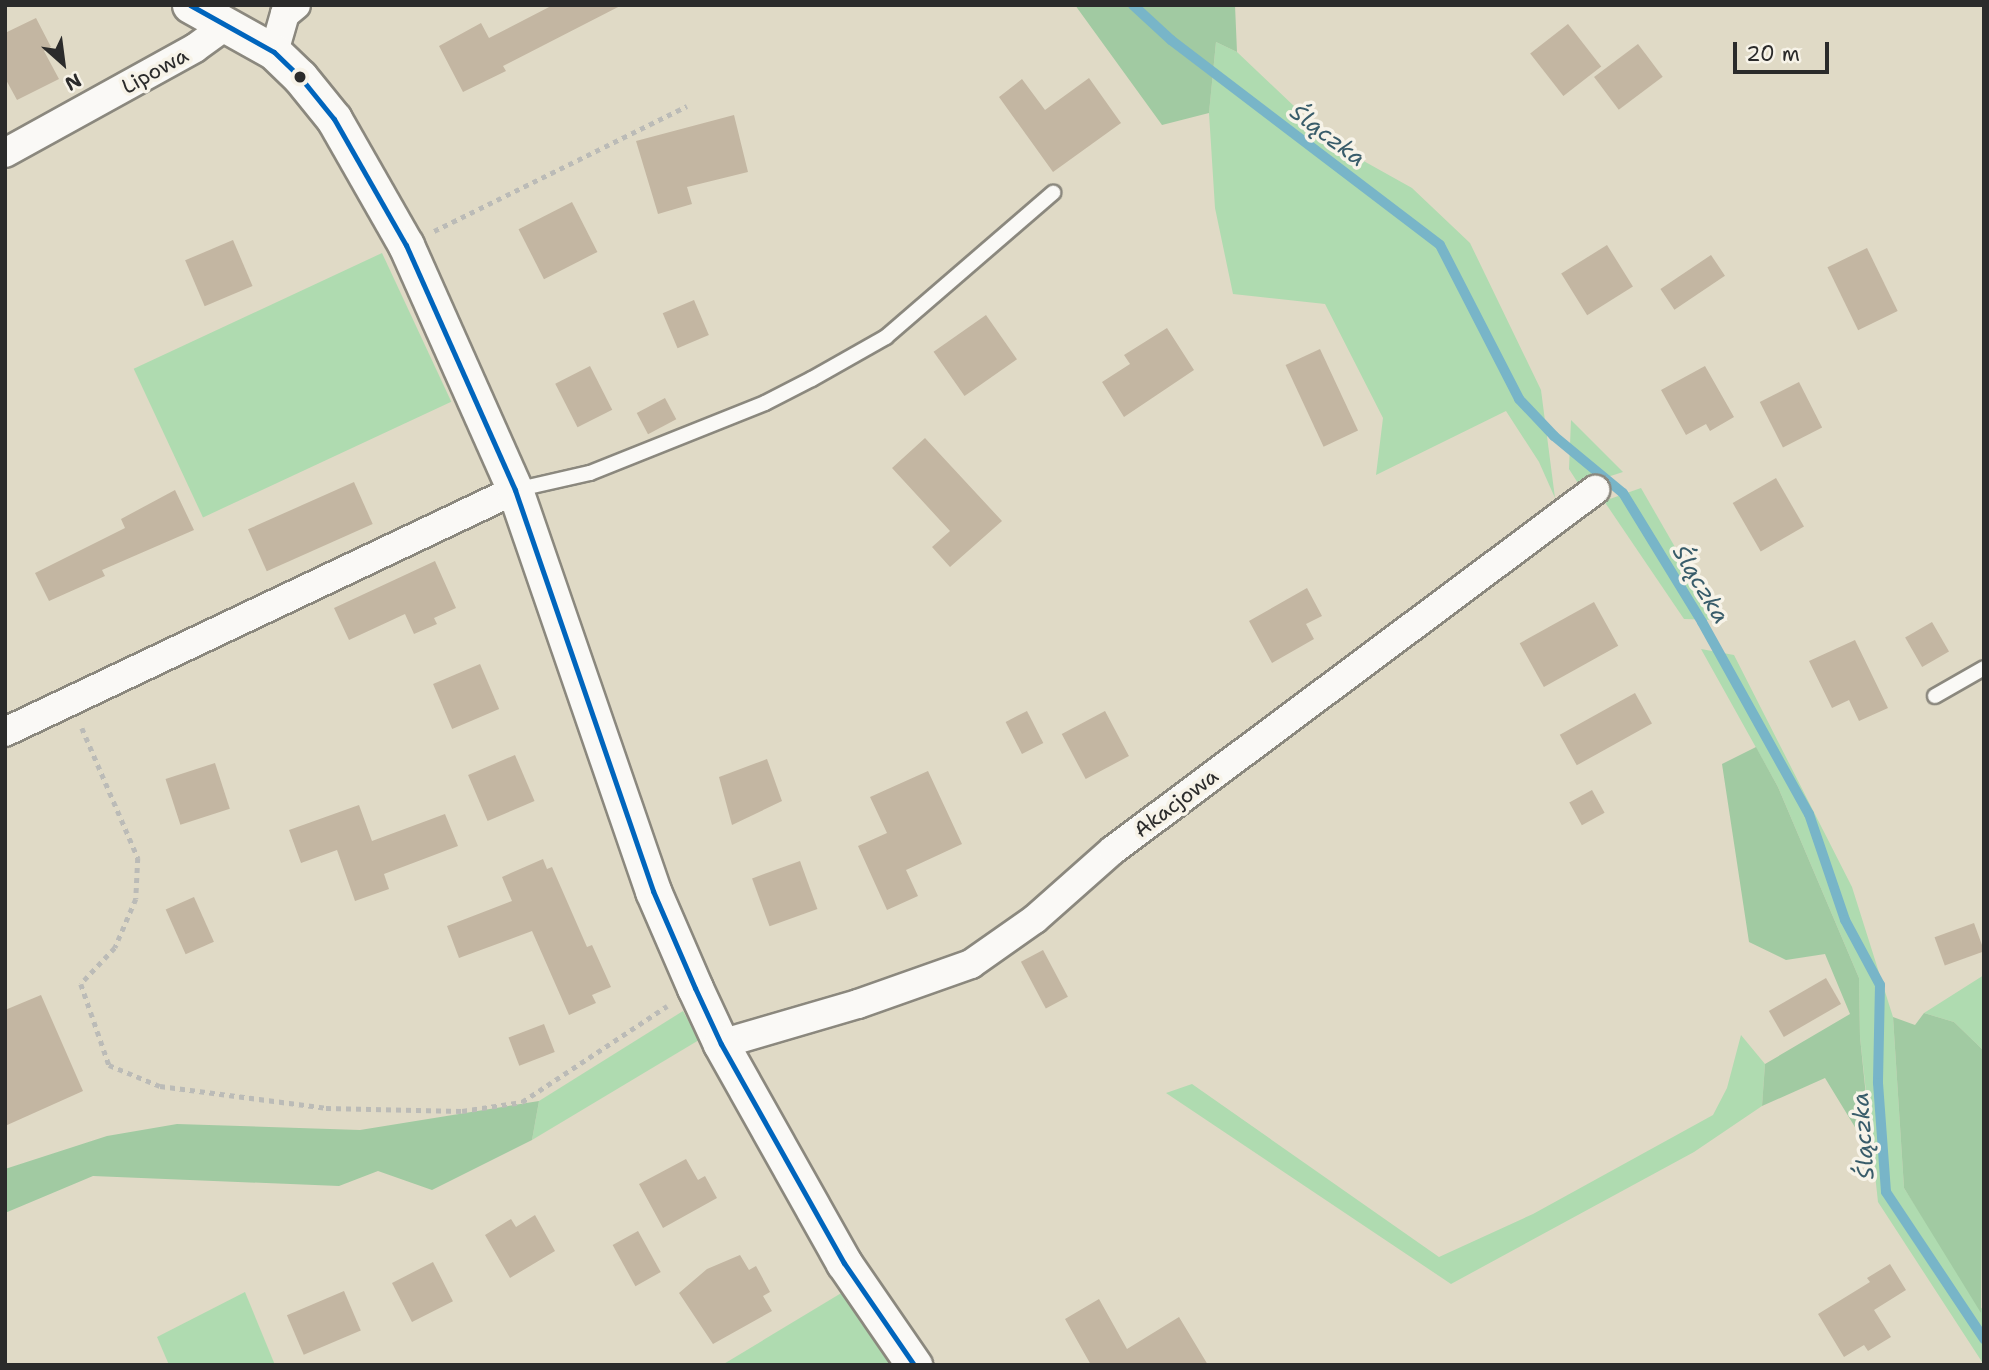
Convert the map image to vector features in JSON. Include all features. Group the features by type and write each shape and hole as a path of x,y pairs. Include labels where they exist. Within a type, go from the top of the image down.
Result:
{"street":[{"path":"190,5 274,52 334,119 407,245 515,490 653,891 720,1044 845,1263 914,1365"},
{"path":"274,52 285,14 296,5"},
{"name":"Lipowa","path":"5,153 195,48 228,24"},
{"path":"5,732 515,490"},
{"name":"Akacjowa","path":"720,1044 858,1004 971,964 1035,919 1113,850 1595,490"}],"lane":[{"path":"515,490 590,473 765,403 812,379 886,337 1053,193"},
{"path":"1935,695 1984,668"}],"path":[{"path":"407,245 687,106"},
{"path":"71,702 138,858 136,899 115,948 81,984 109,1065 160,1086 312,1106 462,1111 522,1102 695,988"}],"green space":[{"path":"1075,5 1235,5 1237,52 1216,42 1209,113 1162,125"},
{"path":"1216,42 1237,52 1335,145 1412,188 1470,243 1541,390 1555,498 1539,462 1506,411 1376,475 1383,418 1325,304 1233,294 1215,208 1209,113"},
{"path":"382,253 451,402 203,517 134,369"},
{"path":"1571,420 1623,472 1595,481 1583,491 1569,469"},
{"path":"1641,488 1717,620 1684,619 1604,501"},
{"path":"1701,649 1734,655 1852,887 1893,1017 1904,1188 1984,1312 1984,1365 1878,1202 1860,1037 1859,978 1778,787"},
{"path":"1756,747 1778,787 1859,978 1860,1037 1872,1155 1825,1078 1762,1106 1765,1064 1850,1014 1825,954 1786,960 1749,942 1722,764"},
{"path":"1984,975 1984,1051 1954,1022 1924,1013"},
{"path":"683,1011 699,1040 532,1140 539,1101"},
{"path":"1924,1013 1954,1022 1984,1051 1981,1313 1904,1188 1893,1017 1915,1025"},
{"path":"1741,1035 1765,1064 1762,1106 1694,1152 1451,1284 1166,1093 1192,1084 1439,1257 1533,1214 1713,1115 1727,1088"},
{"path":"539,1101 532,1140 432,1190 378,1171 339,1186 93,1176 5,1213 5,1169 107,1136 177,1124 360,1130"},
{"path":"245,1292 275,1365 169,1365 157,1337"},
{"path":"843,1292 892,1365 722,1365"}],"building":[{"path":"553,5 622,5 503,66 506,71 463,92 439,46 481,23 489,38"},
{"path":"36,18 51,47 44,51 59,79 17,100 5,78 5,33"},
{"path":"1568,24 1601,67 1563,96 1530,54"},
{"path":"1638,44 1663,77 1619,110 1594,77"},
{"path":"1089,78 1121,123 1053,172 999,97 1022,79 1045,110"},
{"path":"734,115 748,172 687,187 692,204 658,214 636,141"},
{"path":"572,202 597,252 544,279 519,229"},
{"path":"233,240 253,286 205,306 185,260"},
{"path":"1607,245 1633,287 1587,315 1561,274"},
{"path":"1867,248 1898,311 1858,330 1827,267"},
{"path":"1711,255 1725,276 1674,310 1660,289"},
{"path":"694,300 709,335 678,348 663,313"},
{"path":"986,315 1017,359 965,396 934,352"},
{"path":"1167,328 1194,370 1124,417 1102,382 1130,364 1124,355"},
{"path":"1320,349 1358,431 1324,447 1286,365"},
{"path":"590,366 612,410 577,427 555,384"},
{"path":"1705,366 1734,417 1710,431 1706,424 1686,435 1661,390"},
{"path":"1799,382 1822,427 1783,447 1760,402"},
{"path":"665,398 676,419 648,434 637,413"},
{"path":"925,438 1002,521 950,567 932,547 950,531 892,468"},
{"path":"1776,478 1804,526 1761,551 1733,503"},
{"path":"354,482 373,524 267,571 248,529"},
{"path":"175,490 194,530 102,570 105,576 49,601 35,573 125,528 121,519"},
{"path":"435,561 456,608 434,618 437,624 414,634 405,614 349,640 334,608"},
{"path":"1307,588 1322,616 1306,624 1314,639 1272,663 1249,621"},
{"path":"1594,602 1618,646 1544,687 1520,643"},
{"path":"1932,622 1949,651 1922,667 1905,638"},
{"path":"1855,640 1888,708 1859,721 1849,700 1832,708 1809,661"},
{"path":"480,664 499,709 452,729 433,684"},
{"path":"1635,693 1652,724 1577,765 1560,735"},
{"path":"1027,711 1043,743 1022,754 1006,722"},
{"path":"1105,711 1129,756 1086,779 1062,734"},
{"path":"515,755 535,801 488,821 468,775"},
{"path":"767,759 782,801 732,825 719,777"},
{"path":"215,763 230,809 180,825 166,779"},
{"path":"928,771 962,844 906,870 918,896 887,910 858,846 887,833 870,797"},
{"path":"1592,790 1605,813 1582,825 1569,803"},
{"path":"359,805 372,841 445,814 458,846 384,874 389,889 355,901 337,850 301,863 289,830"},
{"path":"543,859 547,869 552,867 587,947 592,945 611,987 592,995 596,1003 569,1015 532,931 459,958 447,926 512,901 502,877"},
{"path":"800,861 817,909 770,926 752,878"},
{"path":"194,897 214,942 186,954 166,910"},
{"path":"1974,923 1984,951 1945,966 1935,937"},
{"path":"1043,950 1068,997 1046,1009 1021,962"},
{"path":"1826,978 1841,1004 1784,1037 1769,1011"},
{"path":"41,995 83,1091 5,1126 5,1010"},
{"path":"544,1024 555,1052 519,1066 509,1038"},
{"path":"686,1159 698,1180 705,1176 717,1198 663,1228 639,1184"},
{"path":"535,1215 555,1251 510,1278 485,1235 511,1219 516,1227"},
{"path":"638,1231 661,1272 635,1286 613,1245"},
{"path":"740,1255 749,1270 756,1266 770,1292 763,1296 772,1311 713,1344 679,1293 707,1269"},
{"path":"433,1262 453,1301 412,1322 392,1283"},
{"path":"1890,1264 1906,1290 1874,1310 1891,1337 1868,1351 1864,1345 1844,1357 1818,1314 1870,1282 1867,1278"},
{"path":"344,1291 361,1331 304,1355 287,1315"},
{"path":"1099,1299 1127,1349 1179,1317 1208,1365 1091,1365 1065,1319"}],"waterway":[{"name":"Ślączka","path":"1133,5 1171,40 1440,245 1519,399 1554,436 1623,493 1702,622 1809,814 1845,920 1880,985 1878,1083 1886,1192 1984,1339"}],"transit line":[{"path":"190,5 274,52 300,77 334,119 406,245 515,490 653,891 695,988 721,1044 844,1263 914,1365"}]}
